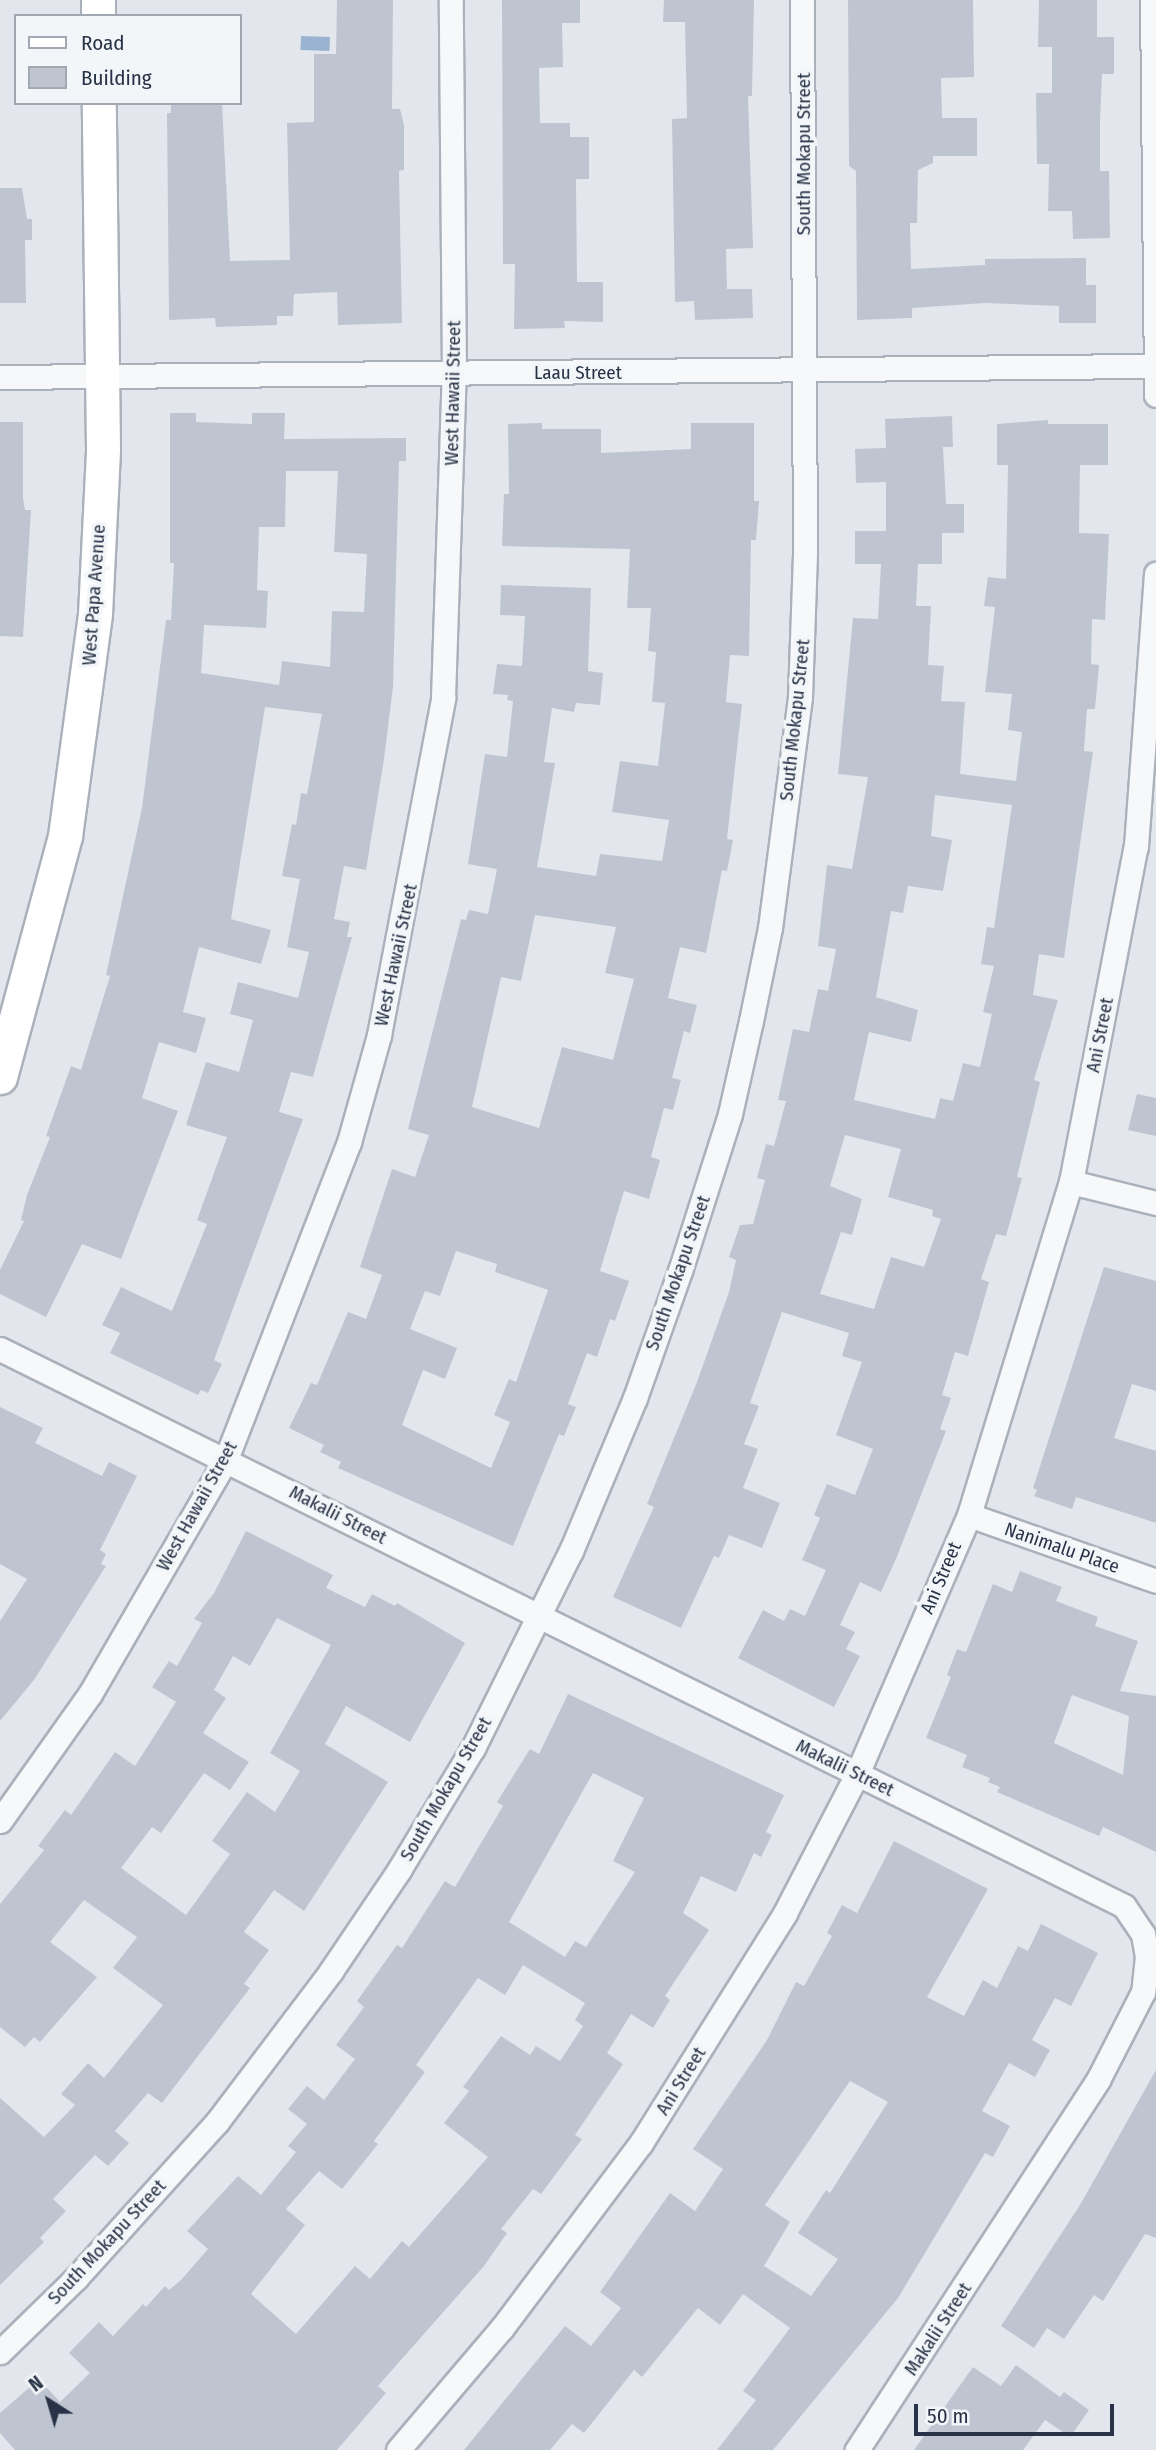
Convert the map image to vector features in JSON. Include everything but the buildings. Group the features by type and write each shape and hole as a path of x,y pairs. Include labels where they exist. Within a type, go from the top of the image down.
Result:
{"street":[{"name":"West Hawaii Street","path":"0,1821 90,1694 226,1459 349,1142 379,1034 404,917 443,698 454,374 451,0"},
{"name":"South Mokapu Street","path":"0,2352 76,2278 217,2122 299,2015 399,1870 473,1748 570,1551 641,1381 708,1187 751,1021 772,915 800,697 805,372 802,0"},
{"path":"1152,0 1156,395"},
{"name":"West Papa Avenue","path":"0,1077 65,836 76,773 95,614 103,449 100,376 99,105"},
{"name":"Laau Street","path":"0,377 805,372 1155,366"},
{"name":"Ani Street","path":"398,2450 502,2328 641,2143 785,1913 857,1774 969,1515 1071,1182 1146,847 1156,574"},
{"path":"1071,1182 1156,1203"},
{"name":"Makalii Street","path":"0,1349 1124,1906 1143,1934 1147,1956 1143,1992 1098,2080 857,2450"},
{"name":"Nanimalu Place","path":"969,1515 1156,1581"}],"water":[{"path":"301,36 330,37 329,51 301,50"}]}
